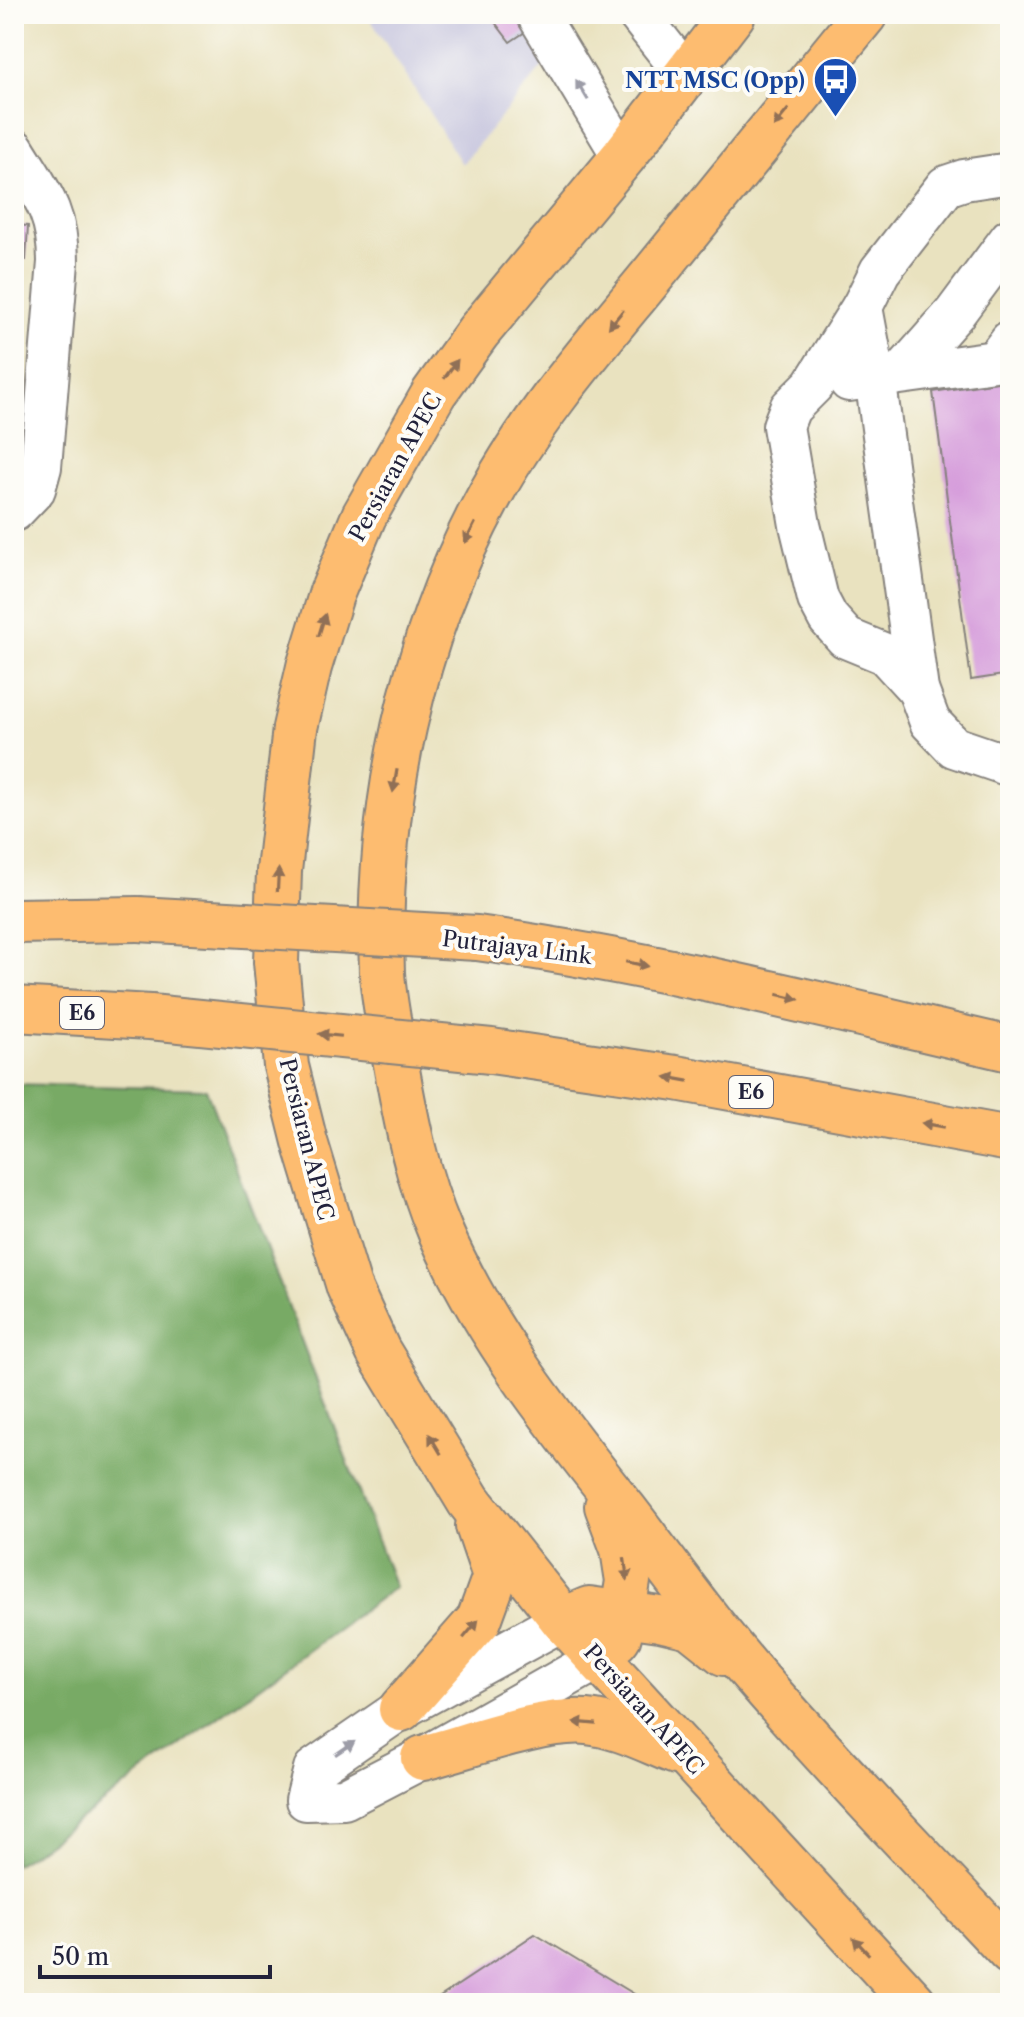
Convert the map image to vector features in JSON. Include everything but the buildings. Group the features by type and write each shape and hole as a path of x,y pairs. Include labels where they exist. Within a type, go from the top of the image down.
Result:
{"main road":[{"name":"Persiaran APEC","path":"733,14 623,157 478,332 434,393 370,504 331,595 309,667 295,728 285,796 276,962 286,1066 305,1142 349,1287 378,1351 469,1501 563,1620 914,2003"},
{"path":"865,14 543,412 492,490 458,556 411,695 386,832 382,979 404,1108 423,1187 442,1236 474,1298 523,1377 756,1679 1010,1952"},
{"path":"14,909 126,919"},
{"name":"Putrajaya Link","path":"14,921 126,919 477,938 569,951 712,979 1010,1049"},
{"name":"E6","path":"14,1009 150,1017 491,1051 676,1078 1010,1139"},
{"path":"596,1474 623,1549 628,1581 619,1636 598,1659"},
{"path":"401,1709 479,1620 495,1576 469,1501"},
{"path":"563,1620 589,1609 690,1626 756,1679"},
{"path":"423,1758 557,1722 589,1722 629,1733 685,1756"}],"street":[{"path":"537,14 623,157"},
{"path":"638,14 687,76"},
{"path":"14,149 28,194 50,207 58,234 41,467 35,489 14,511"},
{"path":"918,690 885,654 846,638 828,618 818,599 800,525 783,426 790,408 813,385 862,307 880,271 946,186 1010,173"},
{"path":"889,375 955,313 1010,239"},
{"path":"862,307 889,375 918,690 930,722 954,747 1010,766"},
{"path":"813,385 995,361 1010,341"},
{"path":"563,1620 401,1709 314,1769 306,1800 344,1799 598,1659"}],"shaded area":[{"path":"367,14 586,14 462,164"}],"green space":[{"path":"14,1084 206,1089 395,1587 14,1865"}],"place":[{"name":"NTT MSC (Opp)","path":"836,119"}]}
